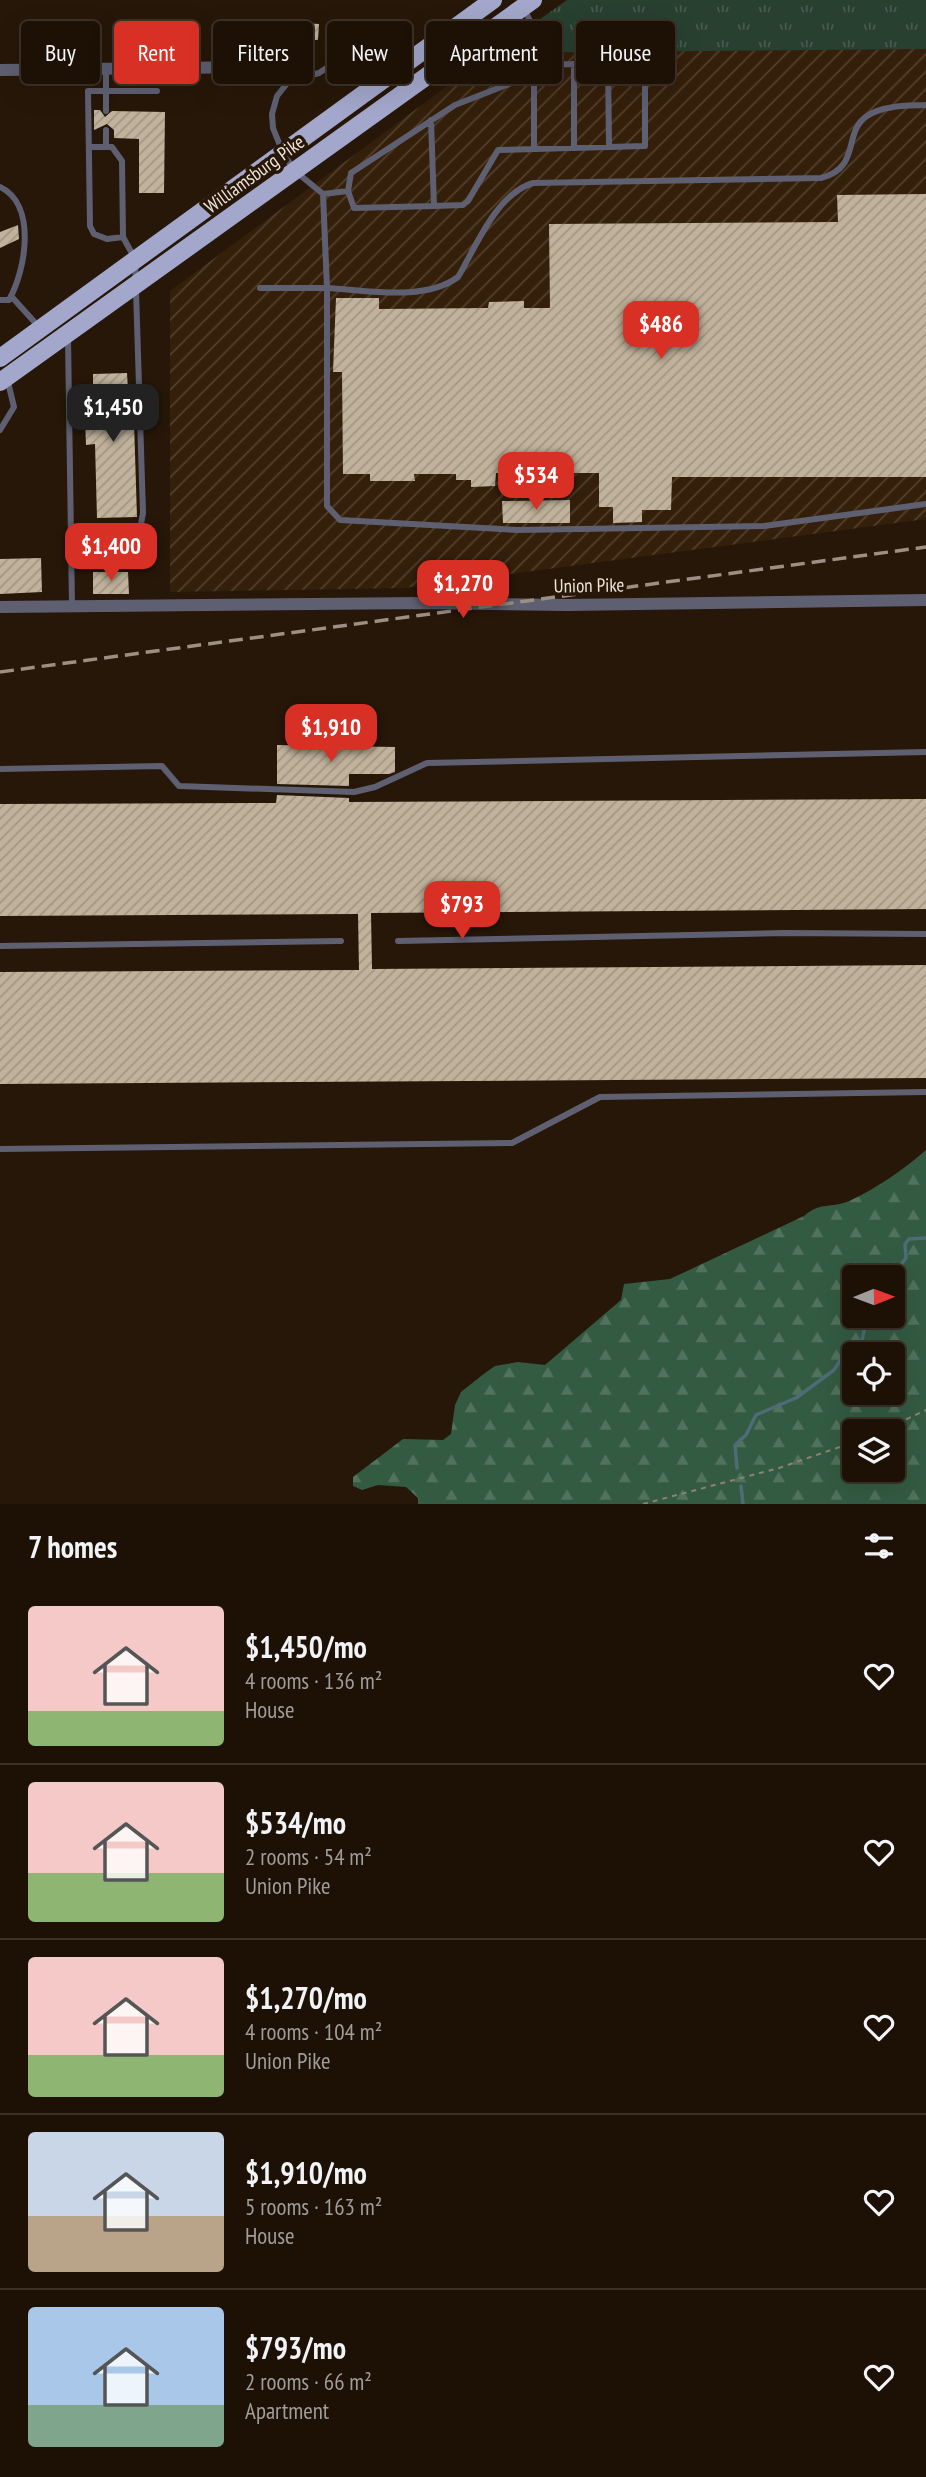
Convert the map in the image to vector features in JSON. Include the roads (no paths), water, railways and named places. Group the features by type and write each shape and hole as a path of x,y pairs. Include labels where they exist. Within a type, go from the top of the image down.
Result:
{"main road":[{"name":"Williamsburg Pike","path":"0,358 494,0"},
{"name":"Williamsburg Pike","path":"3,380 528,4"}],"street":[{"path":"0,70 213,68"},
{"name":"Union Pike","path":"0,607 411,603 567,605 926,600"}],"lane":[{"path":"528,4 534,21"},
{"path":"562,64 574,64 574,147"},
{"path":"327,67 319,73 289,82 277,96 272,114 273,128 283,153 295,171 323,194 348,191"},
{"path":"106,69 106,111"},
{"path":"514,84 456,105 351,173 348,191 354,208 463,205 498,150 645,146 645,84"},
{"path":"534,84 534,148"},
{"path":"608,84 609,146"},
{"path":"123,237 107,239 94,234 90,226 88,91 157,91"},
{"path":"260,288 419,291 448,285 458,277 500,208 521,187 533,184 821,178 836,174 844,166 859,125 866,117 902,106 926,106"},
{"path":"431,120 434,206"},
{"path":"106,130 106,147"},
{"path":"70,534 130,534 141,524 137,284 135,259 123,237 122,161 118,152 106,147 89,147"},
{"path":"0,187 14,194 22,208 23,257 17,286 9,300 0,300"},
{"path":"323,194 327,288 327,506 340,520 517,530 764,526 926,504"},
{"path":"11,296 40,328"},
{"path":"68,334 72,606"},
{"path":"0,430 14,407 3,380"},
{"path":"0,769 162,766 178,786 354,792 375,787 426,763 926,752"},
{"path":"398,941 784,933 926,934"},
{"path":"0,946 341,942"},
{"path":"0,1149 512,1143 600,1097 926,1091"}],"waterway":[{"path":"901,1265 906,1258 905,1244 909,1239 926,1238"},
{"path":"737,1468 735,1445 746,1435 756,1415 796,1398 834,1370 845,1353 862,1341 865,1328"},
{"path":"741,1486 743,1504"}],"railway":[{"path":"0,672 926,547"}]}
